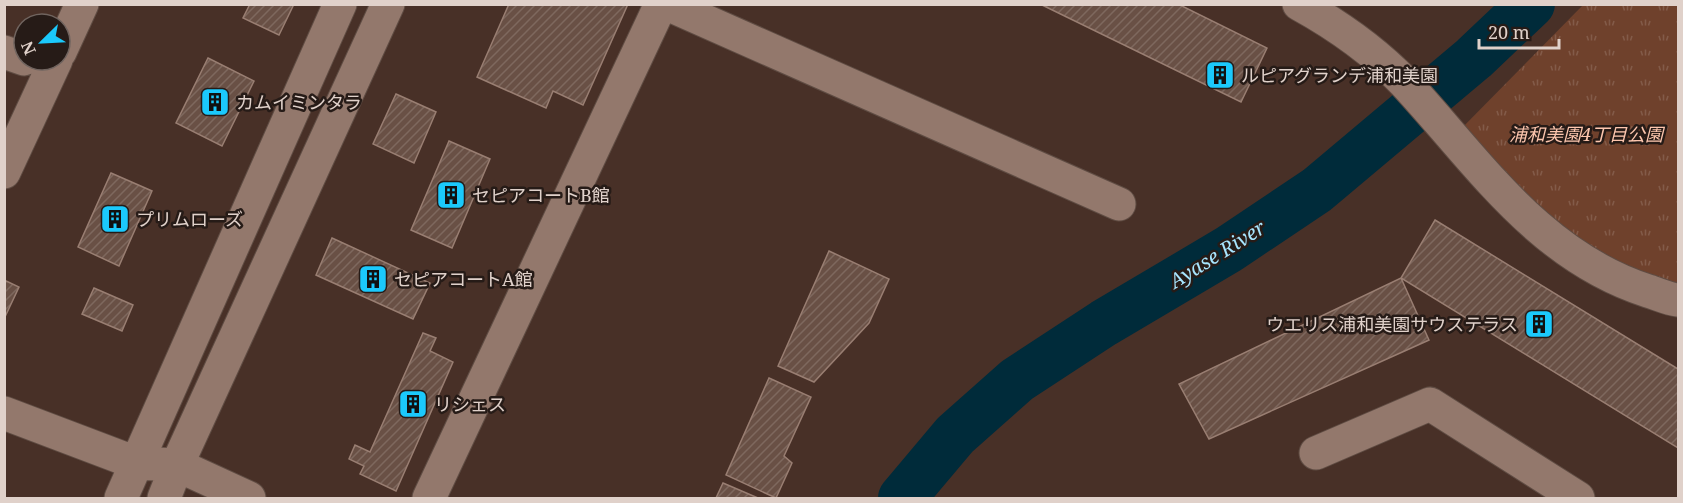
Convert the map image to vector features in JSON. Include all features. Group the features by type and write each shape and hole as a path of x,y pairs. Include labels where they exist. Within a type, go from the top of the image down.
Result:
{"street":[{"path":"72,19 82,4"},
{"path":"121,498 340,4"},
{"path":"171,489 388,4"},
{"path":"429,498 661,4"},
{"path":"667,4 1119,204"},
{"path":"1299,4 1331,21 1404,82 1520,212 1550,239 1591,267 1629,285 1678,300"},
{"path":"4,172 40,72"},
{"path":"1316,453 1430,404 1578,498"},
{"path":"4,413 136,463 171,489 249,498"}],"green space":[{"name":"浦和美園4丁目公園","path":"1583,5 1678,5 1678,294 1591,261 1456,134"}],"building":[{"path":"250,4 294,4 279,35 243,18"},
{"path":"509,4 628,4 583,105 553,91 546,108 477,77"},
{"name":"ルピアグランデ浦和美園","path":"1040,4 1178,4 1267,48 1241,102"},
{"name":"カムイミンタラ","path":"208,58 254,81 222,146 176,123"},
{"path":"396,94 436,112 414,163 373,144"},
{"name":"セピアコートB館","path":"449,141 490,159 452,248 411,230"},
{"name":"プリムローズ","path":"111,173 152,191 119,266 78,247"},
{"name":"ウエリス浦和美園サウステラス","path":"1435,220 1678,369 1678,448 1401,278"},
{"name":"セピアコートA館","path":"332,238 430,283 413,319 316,275"},
{"path":"829,251 889,279 869,323 814,382 778,366"},
{"path":"1401,278 1429,340 1209,439 1179,384"},
{"path":"4,280 19,287 4,319"},
{"path":"94,288 133,305 122,331 82,314"},
{"name":"リシェス","path":"423,333 436,338 430,351 453,362 396,491 360,474 364,466 349,459 355,445 370,452"},
{"path":"769,378 811,397 784,456 792,463 776,498 726,475"},
{"path":"723,483 758,498 716,498"}],"waterway":[{"name":"Ayase River","path":"902,498 955,435 1017,380 1104,323 1229,249 1317,190 1474,58 1531,4"}],"place":[{"name":"ルピアグランデ浦和美園","path":"1220,75"},
{"name":"カムイミンタラ","path":"215,102"},
{"name":"セピアコートB館","path":"451,195"},
{"name":"プリムローズ","path":"115,219"},
{"name":"セピアコートA館","path":"373,279"},
{"name":"ウエリス浦和美園サウステラス","path":"1539,324"},
{"name":"リシェス","path":"413,404"}]}
